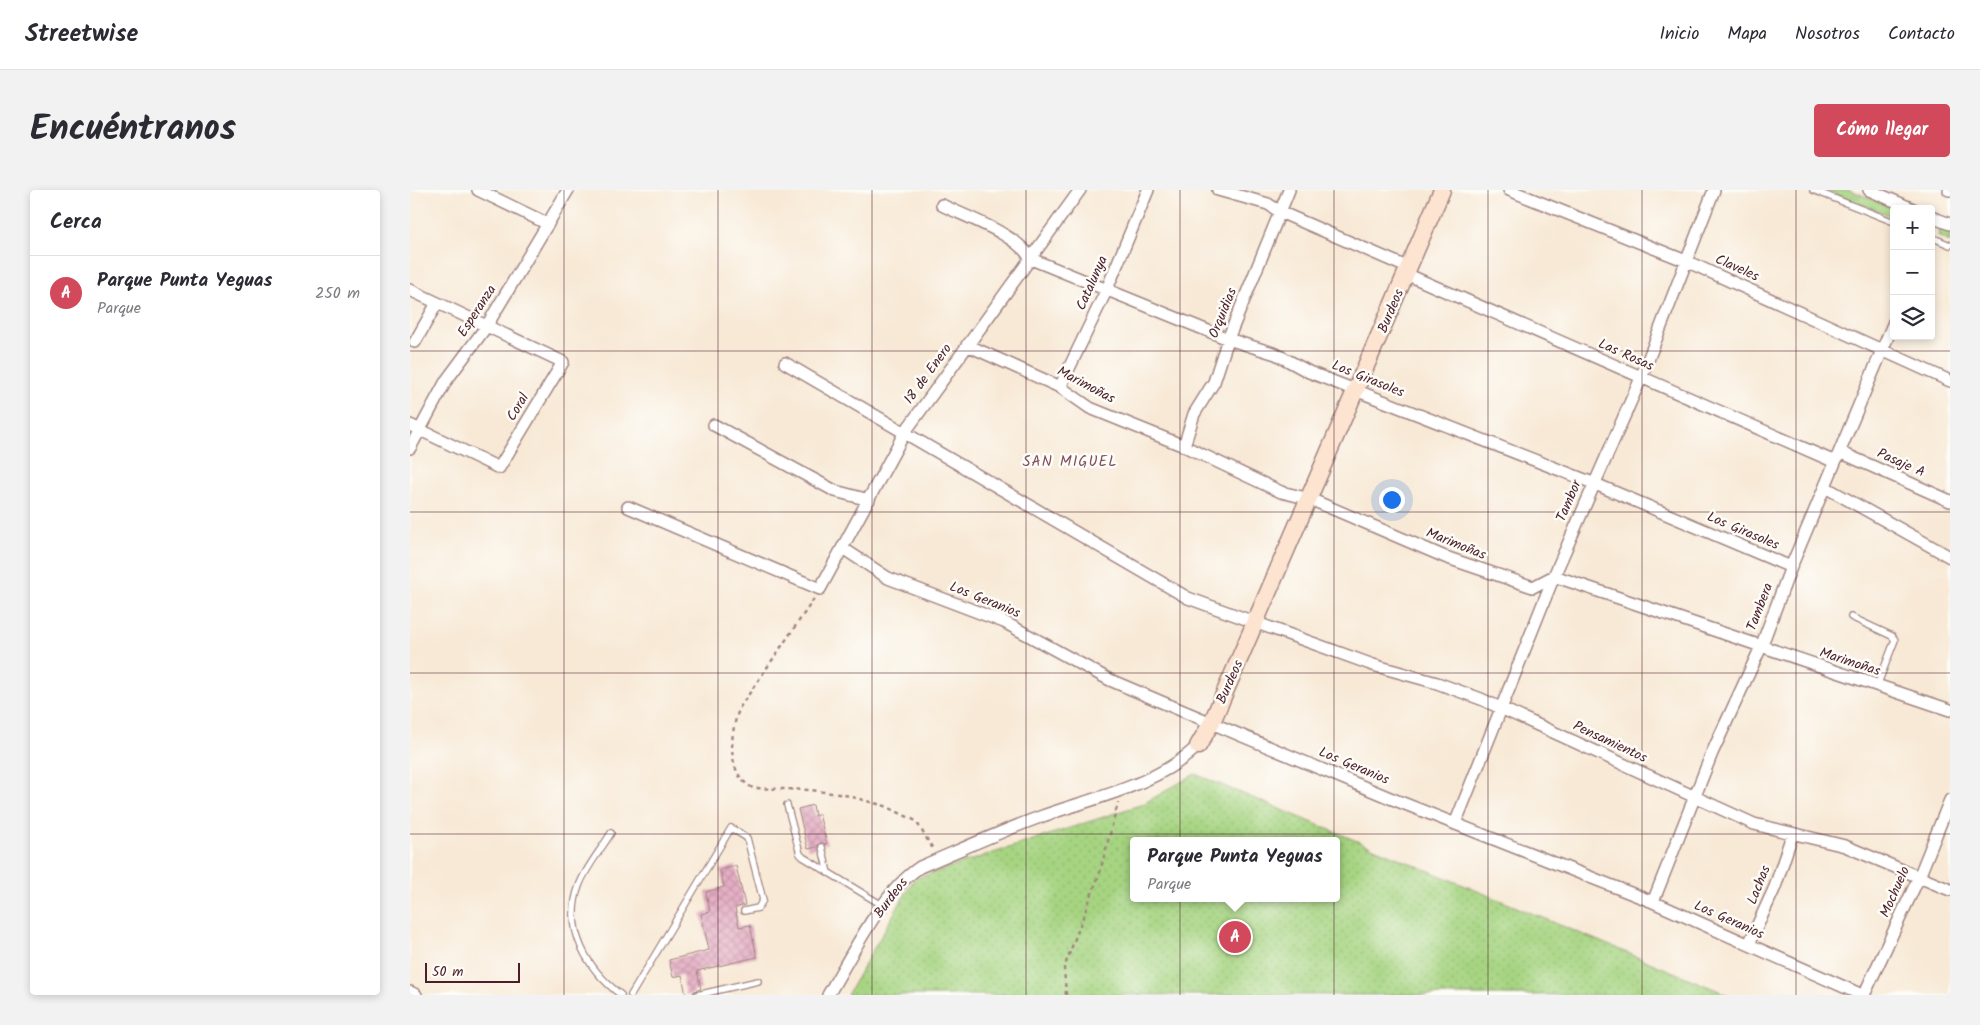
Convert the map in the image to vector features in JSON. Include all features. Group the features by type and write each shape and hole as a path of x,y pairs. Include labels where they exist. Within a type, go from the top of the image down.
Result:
{"street":[{"path":"478,190 548,224"},
{"name":"Esperanza","path":"410,448 415,427 446,380 486,327 568,190"},
{"name":"18 de Enero","path":"820,589 844,550 905,432 1080,190"},
{"name":"Catalunya","path":"1060,387 1107,289 1148,190"},
{"name":"Las Rosas","path":"1218,190 1268,204 1280,212 1641,378 1837,457"},
{"name":"Orquidias","path":"1184,446 1194,414 1214,382 1228,339 1289,190"},
{"name":"Burdeos","path":"828,995 883,906 906,876 938,859 1040,817 1121,792 1181,762 1198,746 1212,722 1310,499 1442,190"},
{"name":"Claveles","path":"1509,190 1686,261 1950,381"},
{"name":"Tambor","path":"1455,824 1554,576 1593,483 1641,378 1714,190"},
{"path":"1868,190 1903,205"},
{"name":"Los Girasoles","path":"942,205 1010,238 1025,248 1031,258 1228,339 1276,354 1309,372 1356,392 1593,483 1791,567"},
{"path":"1935,221 1950,224"},
{"path":"410,290 486,327"},
{"path":"415,342 437,303"},
{"name":"Coral","path":"415,427 499,468 562,362 486,327"},
{"name":"Tambera","path":"1653,902 1712,753 1761,647 1791,567 1890,331"},
{"name":"Marimoñas","path":"967,345 1060,387 1090,408 1184,446 1281,492 1310,499 1445,557 1506,580 1533,587 1554,576 1950,710"},
{"name":"Pensamientos","path":"785,363 1188,598 1373,665 1437,683 1501,707 1754,824 1845,846 1950,890"},
{"path":"714,425 835,491 869,500"},
{"name":"Pasaje A","path":"1837,457 1950,501"},
{"path":"1825,487 1950,557"},
{"path":"628,507 820,589"},
{"name":"Los Geranios","path":"844,550 888,578 1004,622 1110,680 1455,824 1653,902 1863,995"},
{"name":"Mochuelo","path":"1863,995 1919,877 1950,800"},
{"name":"Lachas","path":"1749,944 1775,887 1792,834"},
{"path":"410,992 416,995"}],"lane":[{"path":"1813,190 1890,220"},
{"path":"1935,239 1950,245"},
{"path":"1851,617 1892,636 1895,640 1877,686"},
{"path":"787,805 800,854 883,906"},
{"path":"631,995 731,828 747,838 763,900 758,908 744,911"},
{"path":"611,833 580,883 575,900 574,916 586,958 602,980 621,995"},
{"path":"822,847 828,873"},
{"path":"697,995 758,981"}],"path":[{"path":"820,589 740,707 733,727 732,738 739,774 747,786 753,788 812,790 845,796 901,813 916,821 938,859"},
{"path":"1066,995 1064,968 1100,872 1121,792"}],"green space":[{"path":"1825,190 1850,190 1890,207 1890,215"},
{"path":"1940,229 1950,232 1950,242 1938,236"},
{"path":"1195,774 1729,995 847,995 914,879 1143,804"}],"building":[{"path":"813,805 815,816 819,814 827,844 820,843 817,847 808,849 798,809"},
{"path":"736,866 745,905 735,908 739,927 750,925 757,957 697,971 701,989 694,991 692,995 686,995 682,975 673,977 669,960 709,950 701,914 710,912 706,892 724,887 720,870"}],"place":[{"name":"Parque Punta Yeguas","path":"1235,937"}],"district":[{"name":"SAN MIGUEL","path":"1070,462"}]}
